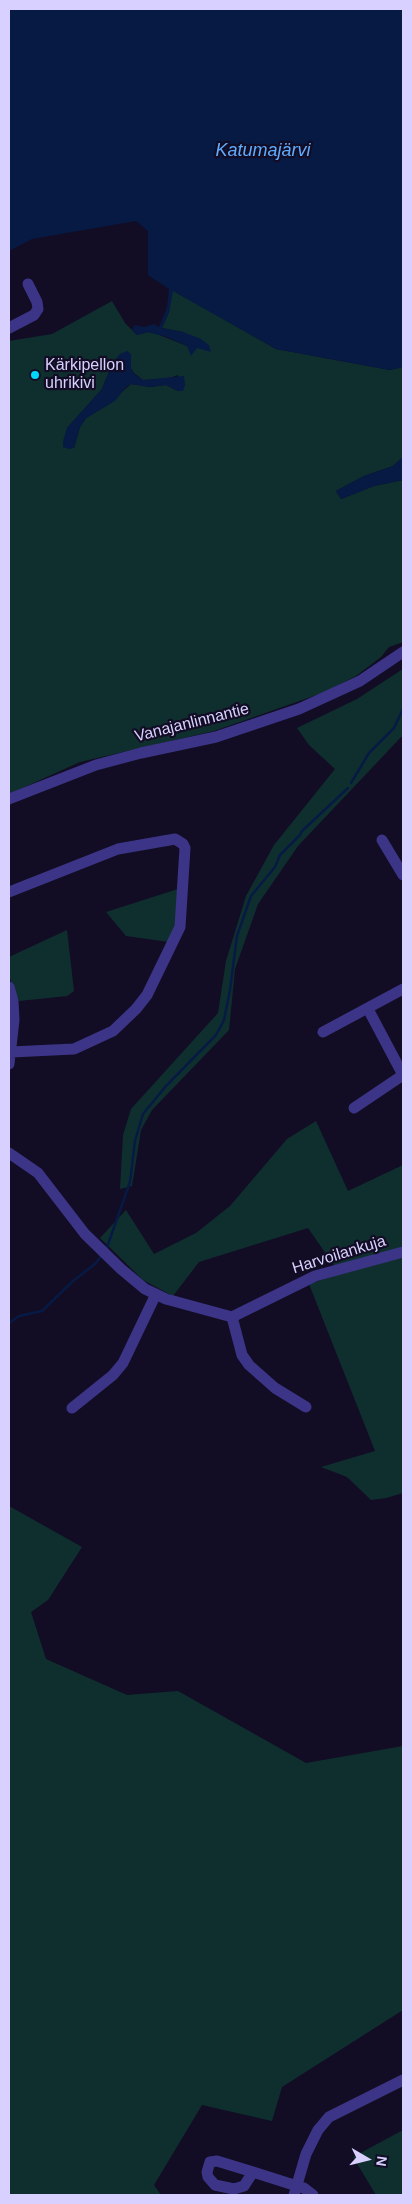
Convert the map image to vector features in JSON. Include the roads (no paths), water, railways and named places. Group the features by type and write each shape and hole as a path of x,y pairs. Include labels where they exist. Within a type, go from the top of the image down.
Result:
{"street":[{"path":"9,328 34,315 38,309 37,302 28,284"},
{"name":"Vanajanlinnantie","path":"9,799 96,765 141,752 216,737 298,709 360,681 403,652"},
{"path":"9,892 118,849 175,839 183,844 185,848 180,926 147,995 136,1009 113,1031 82,1046 67,1051 11,1052"},
{"path":"382,840 403,875"},
{"path":"9,988 13,1001 14,1020 9,1064"},
{"path":"323,1032 403,989"},
{"path":"354,1108 403,1075 368,1009"},
{"path":"9,1153 38,1173 85,1234 121,1269 146,1289 156,1294 232,1317 242,1355 249,1365 275,1388 306,1406"},
{"name":"Harvoilankuja","path":"232,1317 315,1276 403,1252"},
{"path":"72,1408 112,1375 123,1363 156,1294"},
{"path":"295,2191 306,2154 318,2130 329,2117 403,2080"},
{"path":"253,2172 295,2191 304,2188 313,2195"}],"water":[{"name":"Katumajärvi","path":"9,9 403,9 403,367 390,370 276,349 173,291 169,312 162,328 183,332 201,339 209,345 211,352 197,348 191,356 187,346 167,337 148,332 137,335 132,329 135,325 144,327 154,324 159,327 167,307 169,289 148,275 148,231 136,221 32,239 9,251"},
{"path":"127,351 131,354 131,368 134,374 143,380 184,376 185,385 183,391 178,391 166,385 150,387 131,384 126,387 115,401 86,418 80,427 74,448 63,447 67,428 102,389 112,364 120,354"},
{"path":"403,457 403,480 374,486 341,499 336,491 364,476 393,466"}],"waterway":[{"path":"351,783 369,753 394,728 403,709"},
{"path":"237,936 251,896 275,867 280,855 302,831 348,788"},
{"path":"106,1250 130,1182 135,1141 143,1114 166,1086 216,1035 224,1020 237,936"},
{"path":"9,1323 19,1316 42,1311 73,1281 95,1264 102,1255"}],"place":[{"name":"Kärkipellon uhrikivi","path":"35,375"}]}
